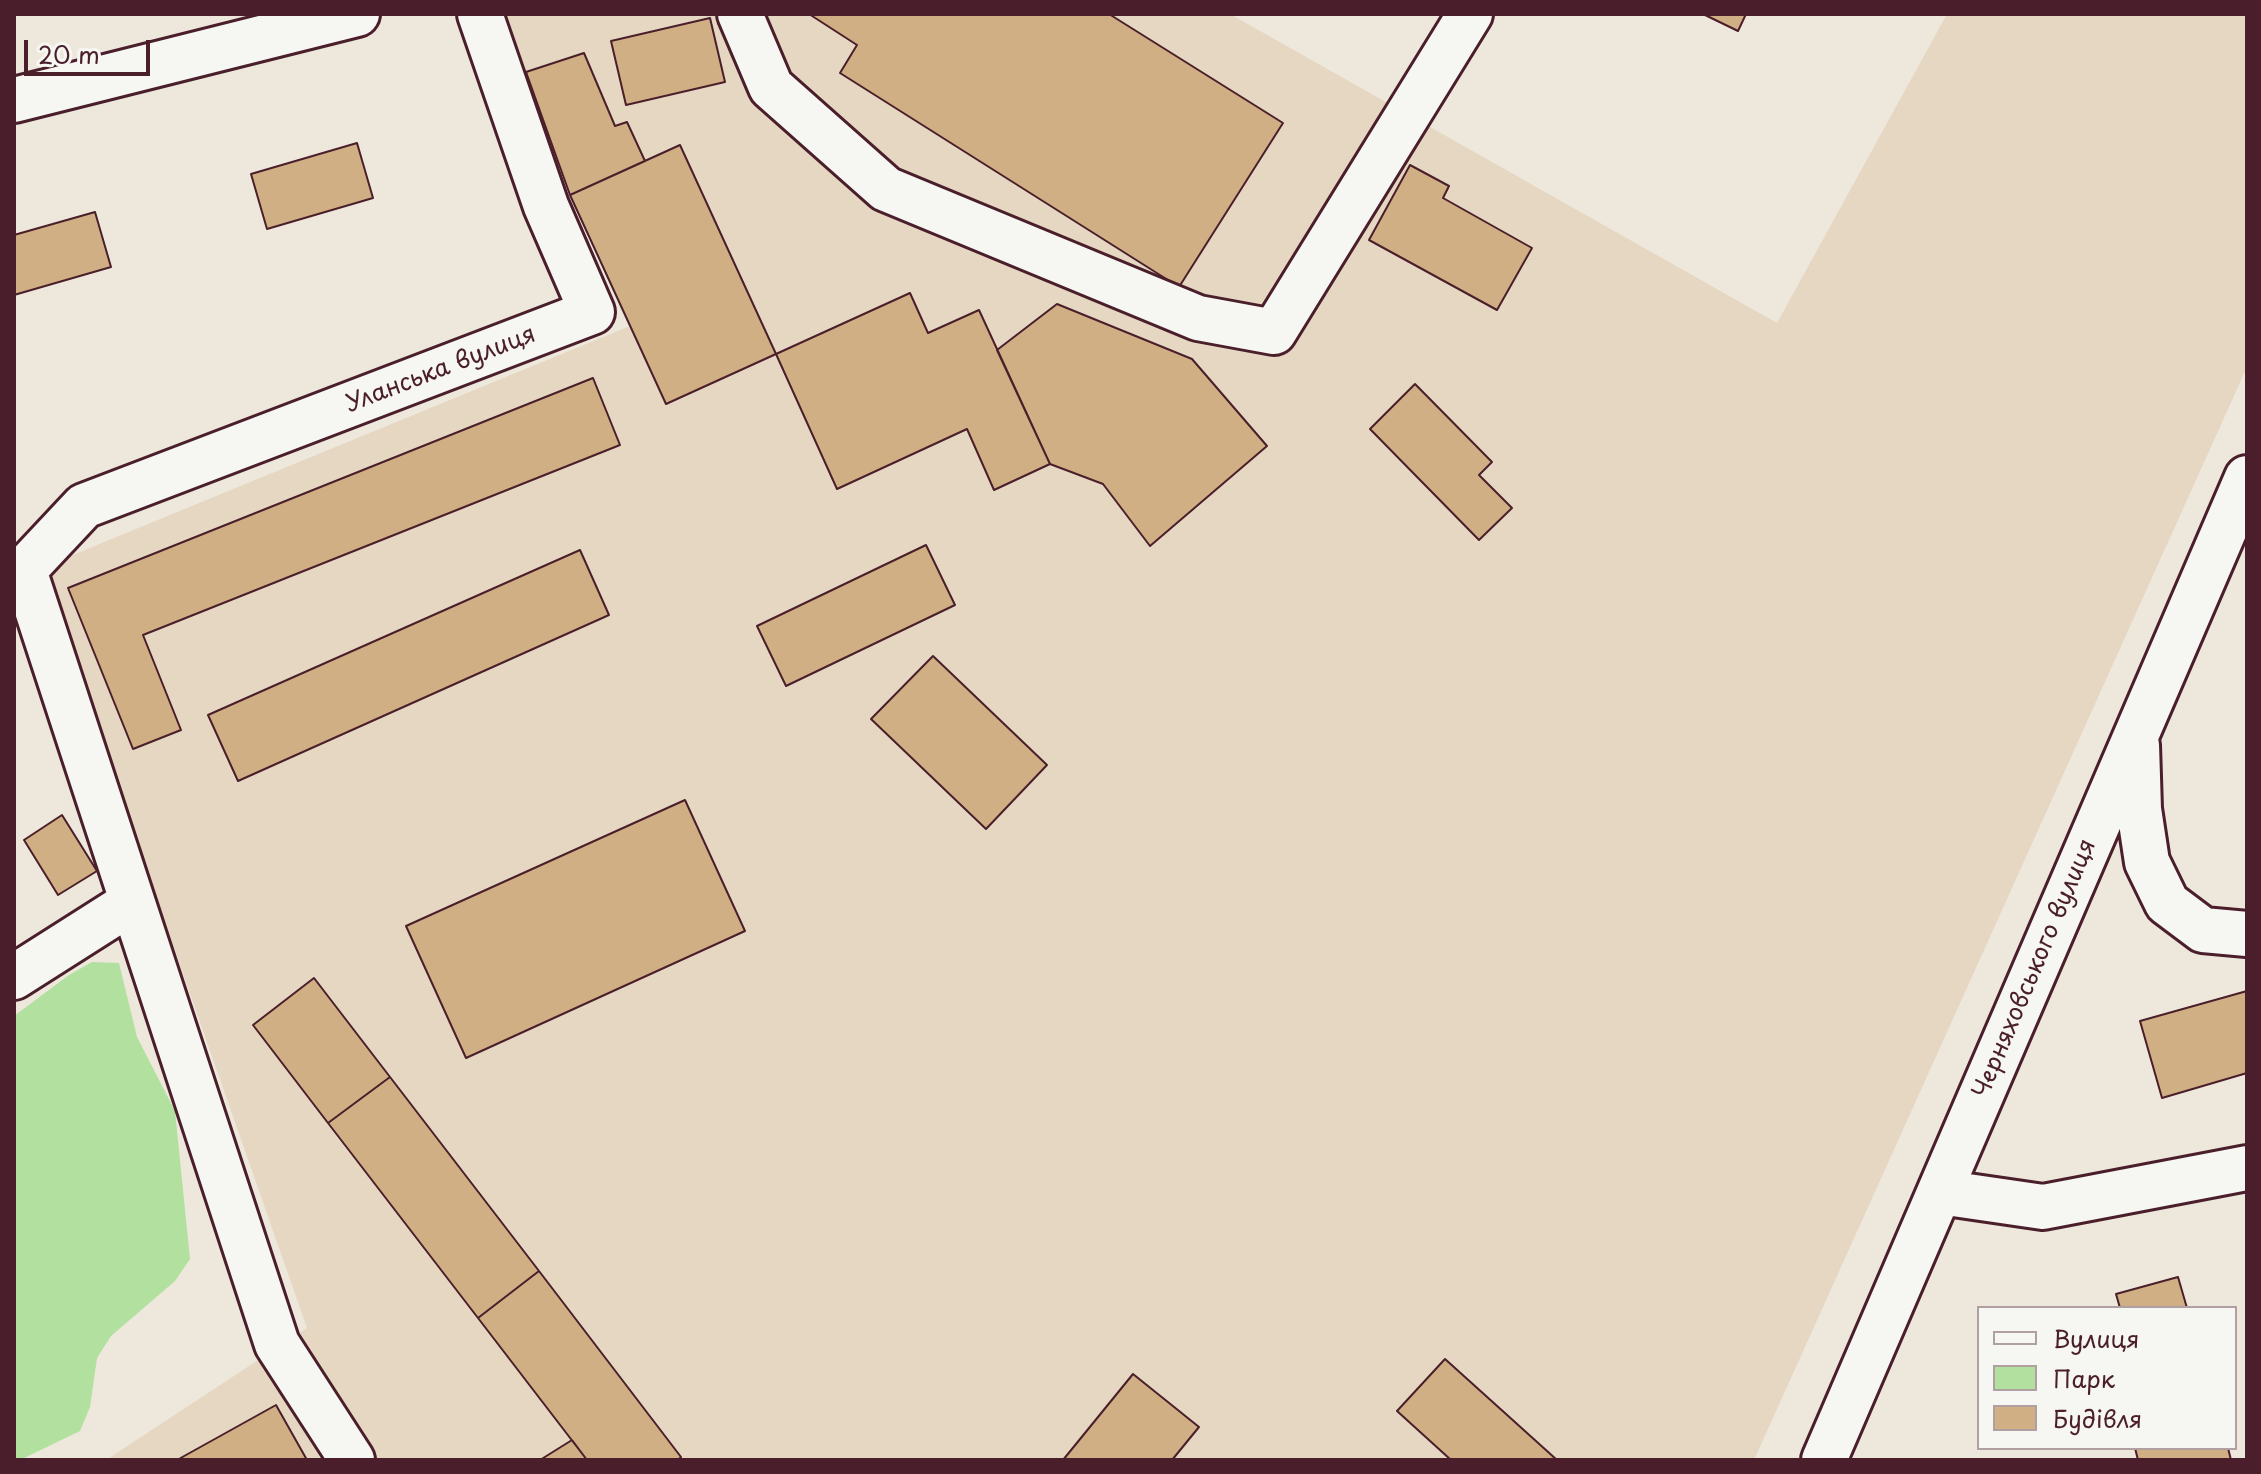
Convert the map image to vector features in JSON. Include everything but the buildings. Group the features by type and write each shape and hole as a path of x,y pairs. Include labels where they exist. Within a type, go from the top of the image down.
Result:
{"street":[{"path":"14,100 357,14"},
{"name":"Уланська вулиця","path":"19,572 84,506 592,312 546,206 480,14"},
{"path":"740,14 771,87 886,189 1198,318 1274,332 1470,14"},
{"name":"Черняховського вулиця","path":"1824,1460 2247,480"},
{"path":"19,572 132,902 277,1344 352,1460"},
{"path":"2137,731 2139,809 2147,862 2167,903 2203,930 2247,934"},
{"path":"14,977 132,902"},
{"path":"1940,1192 2043,1207 2247,1168"}],"shaded area":[{"path":"499,14 1230,14 1777,323 1947,14 2247,14 2247,367 1754,1460 106,1460 307,1328 41,568 630,326 570,195 542,115"}],"green space":[{"path":"92,962 119,963 137,1037 175,1111 190,1259 175,1281 111,1336 97,1358 90,1407 80,1431 20,1460 14,1460 14,1016 69,975"}]}
